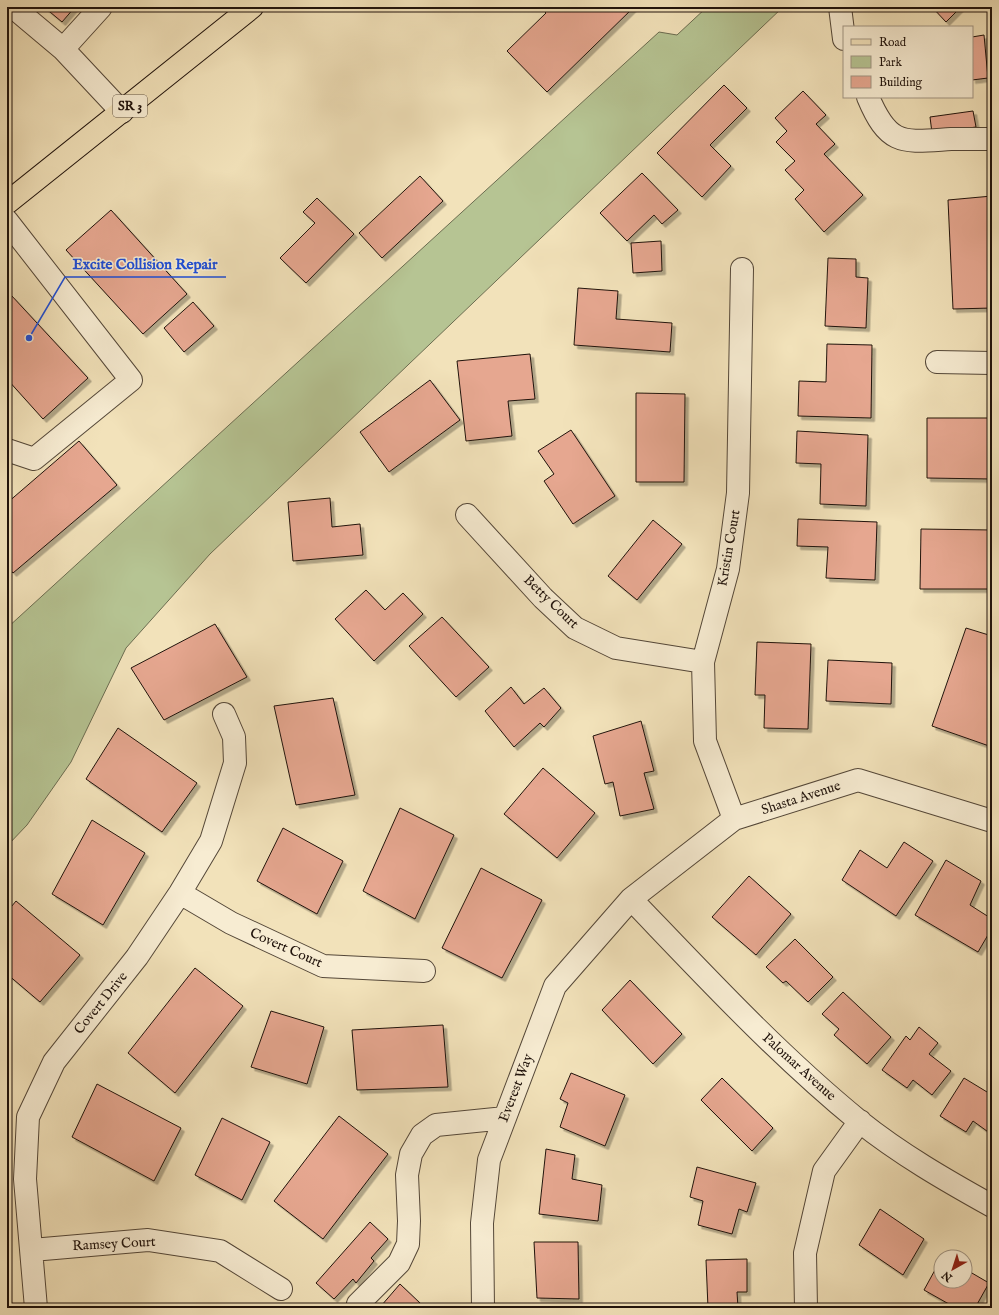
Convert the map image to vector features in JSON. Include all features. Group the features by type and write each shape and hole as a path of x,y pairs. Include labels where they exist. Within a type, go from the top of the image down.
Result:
{"main road":[{"name":"SR 3","path":"7,203 252,7"}],"street":[{"path":"14,7 63,49 122,112"},
{"path":"63,49 101,7"},
{"path":"840,7 843,32"},
{"path":"868,98 876,116 889,132 908,142 992,139"},
{"path":"7,221 131,380 34,459 7,450"},
{"name":"Kristin Court","path":"734,819 705,741 703,662 728,569 738,493 742,269"},
{"path":"937,362 992,363"},
{"name":"Betty Court","path":"467,514 543,598 575,628 616,648 703,662"},
{"name":"Covert Drive","path":"36,1308 32,1250 24,1179 28,1118 54,1062 137,958 180,894 211,841 235,763 234,738 224,714"},
{"name":"Shasta Avenue","path":"631,899 734,819 858,780 992,820"},
{"name":"Covert Court","path":"180,894 231,923 323,966 424,971"},
{"name":"Everest Way","path":"483,1308 482,1223 489,1160 555,986 631,899"},
{"name":"Palomar Avenue","path":"631,899 760,1033 860,1121 934,1173 992,1206"},
{"path":"358,1304 399,1263 408,1244 409,1221 407,1175 411,1154 422,1135 436,1125 505,1118"},
{"path":"806,1308 805,1253 824,1171 860,1121"},
{"name":"Ramsey Court","path":"32,1250 148,1240 220,1251 281,1289"}],"green space":[{"path":"707,7 783,7 210,554 126,648 71,762 27,825 7,846 7,628 659,32 677,35"}],"building":[{"path":"44,7 75,7 62,22"},
{"path":"549,7 634,7 547,92 507,51 546,13 544,11"},
{"path":"932,7 961,7 946,22"},
{"path":"991,18 992,18 992,93"},
{"path":"984,35 988,78 973,80 973,37"},
{"path":"724,85 747,108 710,145 731,166 702,197 657,153"},
{"path":"803,91 826,115 816,124 835,144 824,154 863,195 824,232 795,199 804,190 785,170 795,161 776,142 787,131 775,118"},
{"path":"973,111 976,127 932,133 930,117"},
{"path":"642,173 678,210 662,224 654,215 627,241 600,213"},
{"path":"420,176 443,201 382,258 359,233"},
{"path":"992,196 992,308 953,309 948,200"},
{"path":"317,198 354,234 306,283 280,258 315,223 303,212"},
{"path":"111,210 187,294 143,334 66,250"},
{"path":"661,241 662,271 633,273 631,243"},
{"path":"828,258 856,259 856,277 868,278 866,328 825,326"},
{"path":"578,288 618,291 616,319 672,323 670,352 574,345"},
{"path":"11,295 88,378 43,419 7,379 7,299"},
{"path":"193,302 214,326 184,352 164,328"},
{"path":"827,344 872,345 871,418 798,416 799,381 826,382"},
{"path":"530,354 535,399 508,401 512,436 466,441 457,361"},
{"path":"430,380 460,420 389,472 360,432"},
{"path":"636,393 685,394 684,482 636,482"},
{"path":"927,418 992,418 992,479 927,478"},
{"path":"571,430 615,496 573,524 544,481 554,474 538,451"},
{"path":"797,431 868,435 866,506 820,504 821,464 796,463"},
{"path":"79,441 117,485 13,573 7,566 7,503"},
{"path":"330,498 332,527 360,524 363,555 293,561 288,502"},
{"path":"798,519 877,522 875,580 826,578 828,547 797,546"},
{"path":"653,520 682,544 637,600 608,576"},
{"path":"921,529 992,530 992,589 920,589"},
{"path":"366,590 385,610 403,593 423,614 374,661 335,619"},
{"path":"442,617 489,667 456,697 409,646"},
{"path":"215,624 247,677 164,720 131,668"},
{"path":"966,628 992,636 992,747 932,726"},
{"path":"757,642 811,644 808,729 764,728 765,695 755,695"},
{"path":"828,660 892,663 891,704 826,701"},
{"path":"511,687 524,704 544,688 561,708 544,727 540,723 514,747 485,711"},
{"path":"333,698 355,795 296,805 274,706"},
{"path":"641,721 654,771 644,773 654,809 620,816 613,782 605,784 593,736"},
{"path":"118,728 197,783 162,832 86,779"},
{"path":"543,768 595,813 557,858 504,814"},
{"path":"400,808 454,835 415,919 363,891"},
{"path":"92,820 145,853 103,925 52,894"},
{"path":"283,828 343,861 317,914 257,881"},
{"path":"904,842 933,861 896,916 842,880 860,850 887,868"},
{"path":"946,860 981,881 970,905 992,919 992,928 978,952 915,915"},
{"path":"481,868 542,900 502,978 442,948"},
{"path":"749,876 791,914 756,955 712,917"},
{"path":"16,901 80,955 40,1002 7,974 7,912"},
{"path":"795,939 833,977 808,1002 786,981 783,983 766,967"},
{"path":"195,968 243,1006 175,1093 128,1053"},
{"path":"630,980 682,1034 653,1064 602,1010"},
{"path":"843,992 891,1037 867,1064 834,1035 839,1029 822,1014"},
{"path":"271,1011 324,1027 307,1084 251,1067"},
{"path":"443,1025 448,1087 357,1090 352,1030"},
{"path":"919,1027 938,1043 929,1054 951,1071 932,1095 913,1080 907,1088 882,1070 906,1036 910,1040"},
{"path":"571,1073 625,1095 605,1146 560,1127 568,1103 560,1099"},
{"path":"722,1078 773,1128 752,1151 701,1100"},
{"path":"964,1078 992,1095 991,1134 973,1121 966,1132 940,1116"},
{"path":"97,1084 181,1128 154,1181 72,1137"},
{"path":"339,1116 388,1154 323,1239 274,1201"},
{"path":"222,1118 270,1142 242,1200 195,1175"},
{"path":"546,1149 575,1155 572,1179 602,1185 598,1221 539,1214"},
{"path":"697,1167 756,1183 747,1212 739,1209 732,1234 698,1225 703,1201 690,1197"},
{"path":"880,1209 924,1239 903,1275 859,1245"},
{"path":"370,1222 388,1239 371,1258 374,1261 356,1283 353,1279 334,1299 316,1283"},
{"path":"534,1242 578,1242 579,1299 537,1298"},
{"path":"747,1259 747,1292 737,1292 738,1308 708,1308 706,1260"},
{"path":"933,1274 933,1289 973,1289 973,1274 989,1283 975,1308 956,1308 924,1290"},
{"path":"400,1284 421,1304 417,1308 383,1308 381,1306"}],"place":[{"name":"Excite Collision Repair","path":"29,338"}]}
